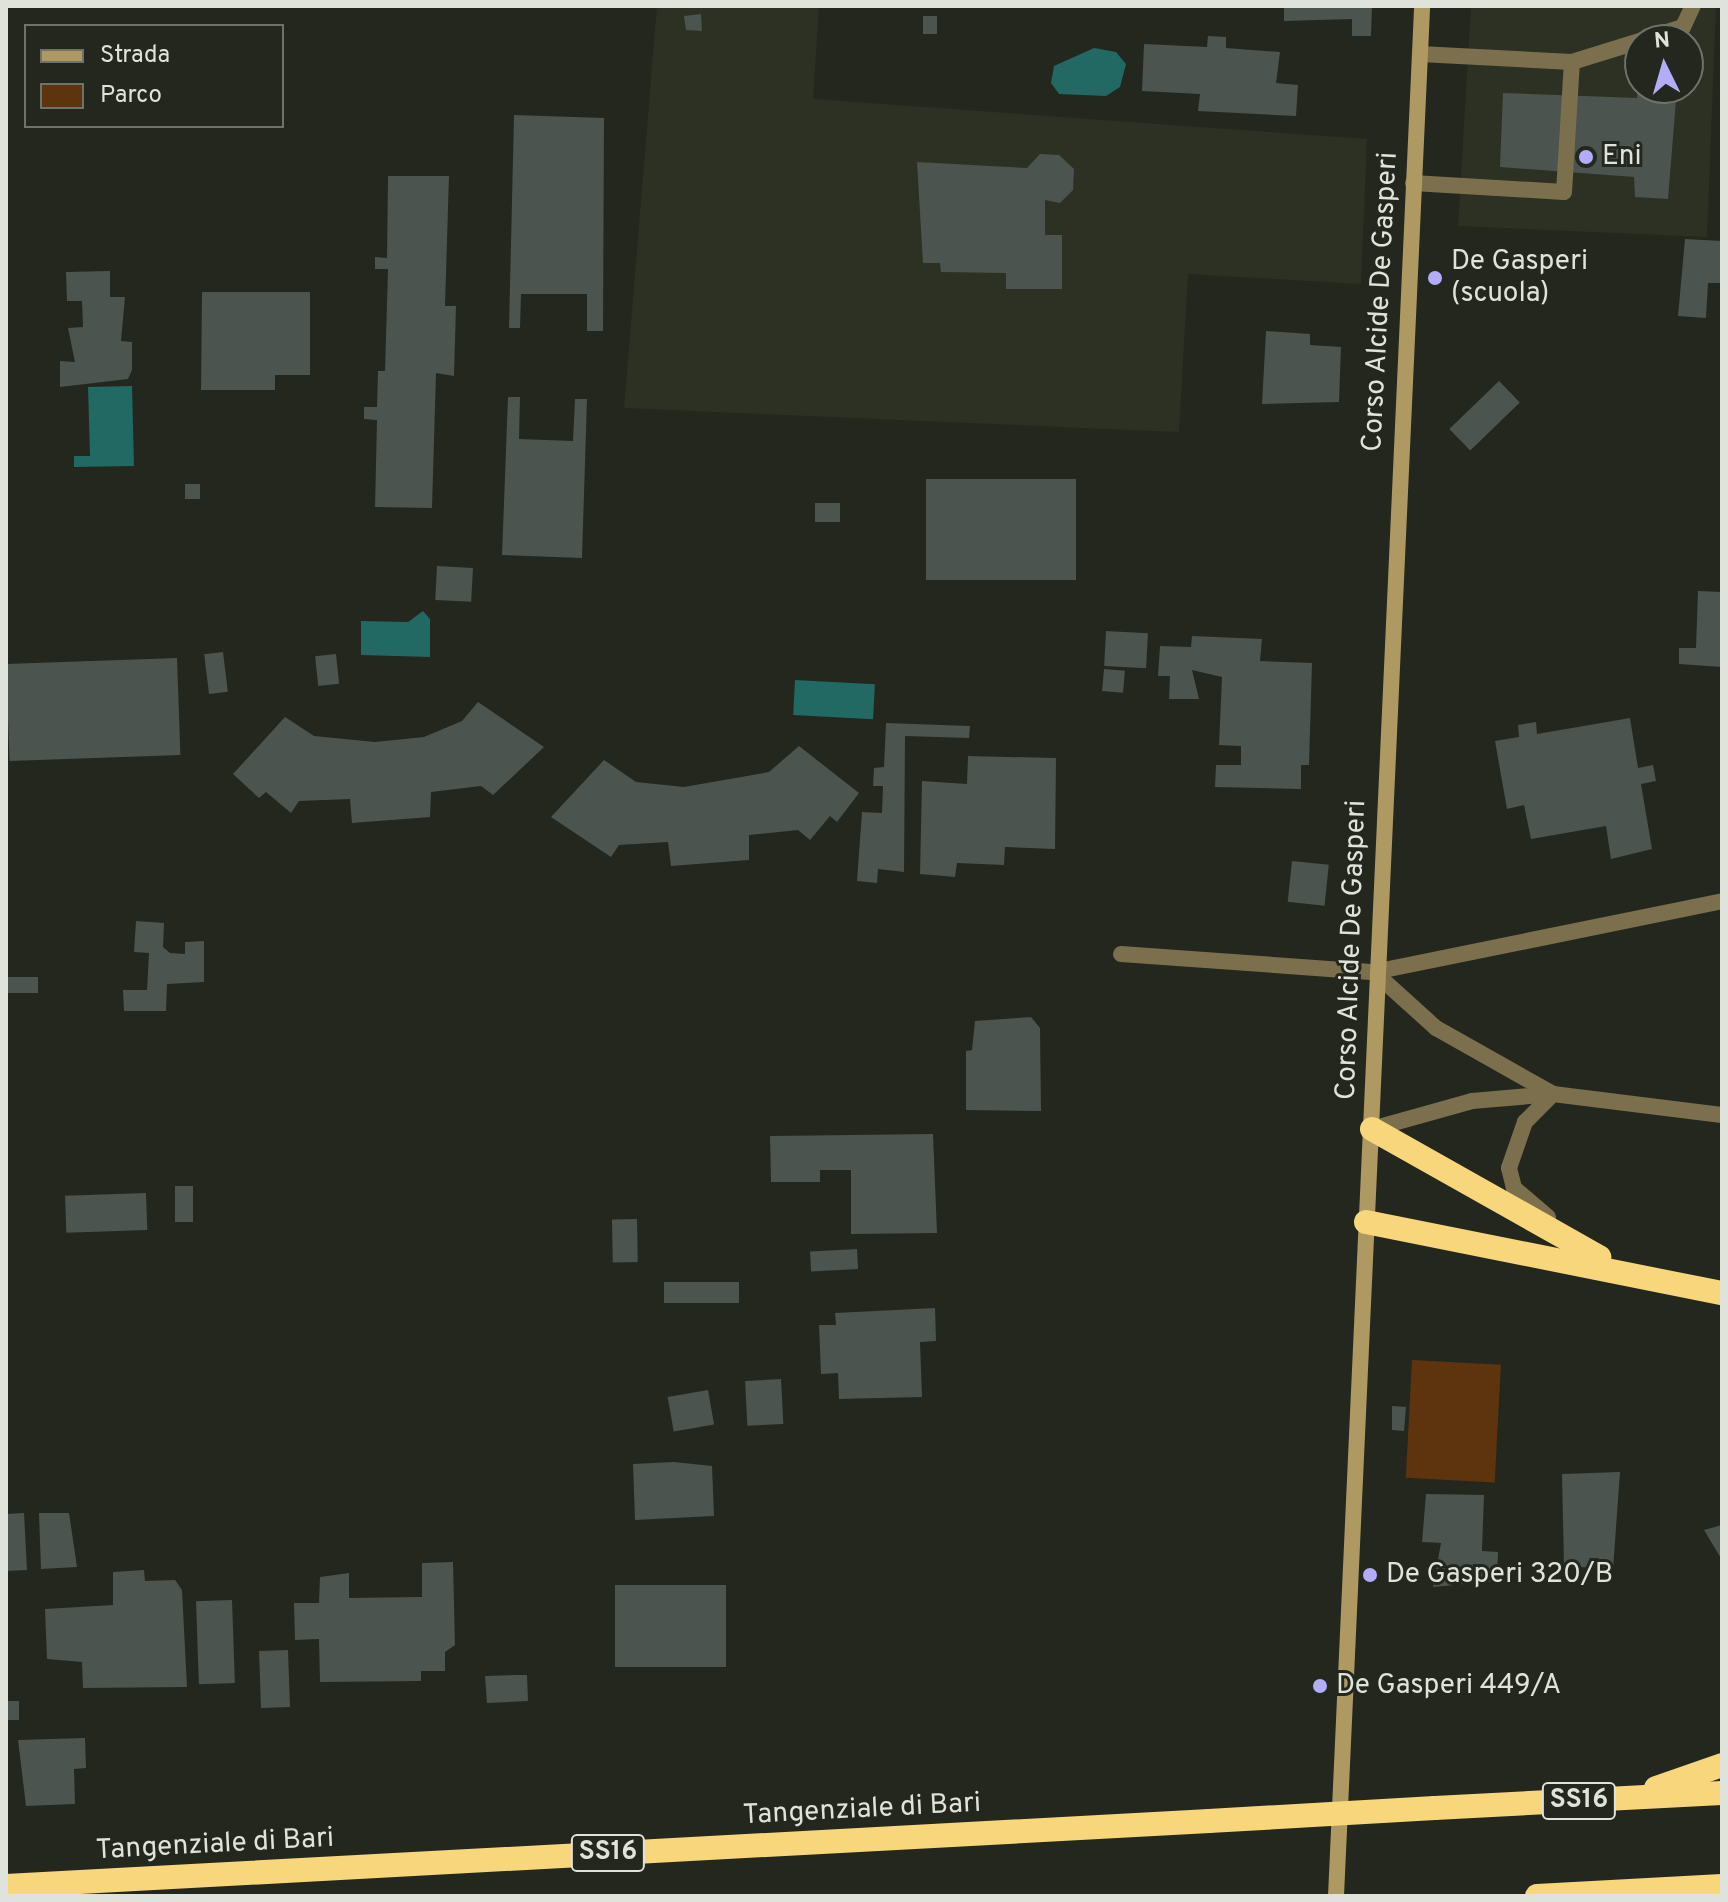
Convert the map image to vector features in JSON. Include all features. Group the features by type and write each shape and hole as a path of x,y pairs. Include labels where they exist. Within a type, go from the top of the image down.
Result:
{"highway":[{"path":"1372,1129 1615,1266"},
{"path":"1366,1222 1615,1266 1722,1293"},
{"path":"1627,1798 1722,1765"},
{"name":"Tangenziale di Bari","path":"6,1886 1722,1793"},
{"path":"1537,1896 1722,1886"}],"street":[{"name":"Corso Alcide De Gasperi","path":"1336,1896 1372,1129 1374,972 1422,6"},
{"path":"1420,54 1572,62 1624,45"},
{"path":"1413,183 1564,192 1572,62"},
{"path":"1121,954 1374,972 1722,901"},
{"path":"1374,972 1436,1028 1553,1094"},
{"path":"1553,1094 1512,1145 1514,1188 1615,1266"},
{"path":"1372,1129 1472,1101 1553,1094 1722,1115"}],"shaded area":[{"path":"657,6 819,6 813,99 1367,139 1361,284 1188,274 1179,432 624,408"},
{"name":"Eni","path":"1471,6 1716,6 1707,237 1458,226"}],"green space":[{"path":"1412,1360 1501,1365 1495,1482 1406,1478"}],"water":[{"path":"1094,48 1116,52 1126,64 1120,87 1106,96 1059,94 1051,83 1054,66"},
{"path":"132,386 134,466 74,467 74,456 90,456 88,387"},
{"path":"423,611 430,619 430,657 361,655 361,621 408,622"},
{"path":"795,680 875,684 873,719 793,715"}],"building":[{"path":"1284,6 1372,6 1371,36 1352,36 1352,19 1284,21"},
{"path":"701,14 702,31 686,30 684,16"},
{"path":"923,16 937,16 937,34 923,34"},
{"path":"1208,36 1226,37 1226,48 1280,52 1276,83 1298,85 1296,116 1198,111 1200,94 1142,91 1144,44 1207,47"},
{"path":"1503,93 1624,98 1624,104 1676,104 1668,199 1635,197 1634,177 1500,167"},
{"path":"514,115 604,118 603,331 587,331 587,294 521,294 520,328 509,328"},
{"path":"1040,154 1059,155 1074,169 1073,190 1060,203 1045,200 1045,235 1062,235 1062,289 1006,289 1006,273 941,272 940,263 923,263 917,162 1027,168"},
{"path":"388,176 449,176 445,306 456,306 454,376 436,373 432,508 375,507 377,420 364,419 364,407 377,407 378,371 385,371 388,269 375,269 375,257 387,258"},
{"path":"1685,239 1722,241 1720,283 1708,283 1706,318 1678,316"},
{"path":"110,271 110,297 125,297 121,341 132,342 132,370 128,379 60,387 60,361 75,362 68,328 83,327 82,301 67,301 66,272"},
{"path":"202,292 310,292 310,375 275,375 275,390 201,390"},
{"path":"1266,331 1310,334 1310,345 1341,347 1339,402 1262,404"},
{"path":"1499,381 1520,403 1470,451 1449,429"},
{"path":"508,397 520,397 519,439 573,441 575,399 587,399 582,558 502,555"},
{"path":"926,479 1076,479 1076,580 926,580"},
{"path":"185,484 200,484 200,499 185,499"},
{"path":"815,503 840,503 840,522 815,522"},
{"path":"437,566 473,568 471,602 435,600"},
{"path":"1698,591 1722,592 1722,667 1679,664 1679,648 1696,648"},
{"path":"1106,631 1148,633 1146,668 1104,666"},
{"path":"1192,636 1262,639 1260,661 1312,663 1309,765 1301,765 1301,789 1215,787 1216,765 1241,765 1241,746 1219,745 1222,677 1192,670 1199,699 1169,699 1170,676 1158,676 1160,646 1191,647"},
{"path":"223,652 228,692 209,694 204,654"},
{"path":"336,654 339,684 318,686 315,656"},
{"path":"177,658 180,755 9,761 6,664"},
{"path":"1104,669 1125,671 1123,693 1102,691"},
{"path":"478,702 544,747 493,795 481,786 431,792 430,817 352,823 350,799 299,801 291,813 266,792 259,798 233,774 285,717 314,736 375,742 424,737 462,721"},
{"path":"1630,718 1638,768 1653,765 1656,781 1641,784 1652,849 1611,859 1606,826 1531,839 1524,805 1507,809 1495,741 1519,737 1518,725 1536,722 1537,734"},
{"path":"886,723 970,726 969,738 905,736 904,872 878,869 877,883 857,881 862,812 882,813 883,786 873,786 874,768 884,767"},
{"path":"799,746 859,793 837,822 830,816 810,840 798,830 749,835 749,860 671,866 668,842 619,845 611,857 551,817 604,760 636,782 684,787 769,772"},
{"path":"968,756 1056,758 1055,849 1005,847 1004,865 957,863 955,877 920,874 922,781 967,784"},
{"path":"1292,861 1329,865 1325,906 1288,902"},
{"path":"136,921 164,923 163,947 170,953 185,954 185,942 204,941 204,982 167,984 166,1011 124,1011 123,990 147,990 149,953 134,952"},
{"path":"6,977 38,977 38,993 6,993"},
{"path":"1031,1017 1040,1028 1041,1111 966,1110 966,1051 972,1050 975,1021"},
{"path":"933,1134 937,1233 851,1234 851,1170 820,1170 820,1182 771,1182 770,1136"},
{"path":"175,1186 193,1186 193,1222 175,1222"},
{"path":"146,1193 147,1230 66,1233 65,1196"},
{"path":"612,1219 637,1219 638,1262 613,1262"},
{"path":"857,1249 858,1269 811,1271 810,1251"},
{"path":"664,1282 739,1282 739,1303 664,1303"},
{"path":"935,1308 936,1341 920,1342 922,1397 839,1399 838,1373 821,1374 819,1325 836,1325 835,1313"},
{"path":"781,1379 783,1424 747,1426 745,1381"},
{"path":"708,1390 714,1424 674,1432 668,1397"},
{"path":"1392,1406 1406,1407 1404,1431 1392,1430"},
{"path":"674,1462 712,1466 714,1516 635,1520 633,1464"},
{"path":"1620,1472 1613,1569 1564,1566 1562,1474"},
{"path":"1426,1494 1484,1495 1482,1551 1498,1552 1497,1581 1433,1587 1441,1543 1422,1542"},
{"path":"24,1513 27,1570 6,1571 6,1514"},
{"path":"39,1513 69,1513 77,1567 41,1569"},
{"path":"1722,1525 1722,1560 1704,1530"},
{"path":"453,1562 455,1645 445,1652 445,1671 421,1671 421,1681 320,1682 319,1639 295,1640 294,1603 319,1603 320,1577 349,1573 349,1598 422,1597 422,1563"},
{"path":"144,1570 145,1581 175,1580 182,1590 187,1687 83,1688 82,1662 47,1659 45,1609 113,1605 113,1572"},
{"path":"615,1585 726,1585 726,1667 615,1667"},
{"path":"232,1600 235,1683 199,1684 196,1601"},
{"path":"288,1650 290,1707 261,1708 259,1651"},
{"path":"527,1675 528,1701 487,1703 485,1676"},
{"path":"6,1701 19,1701 19,1720 6,1720"},
{"path":"85,1738 86,1768 74,1769 75,1804 26,1806 18,1740"}],"place":[{"name":"Eni","path":"1586,157"},
{"name":"De Gasperi (scuola)","path":"1435,278"},
{"name":"De Gasperi 320/B","path":"1370,1575"},
{"name":"De Gasperi 449/A","path":"1320,1686"}]}
